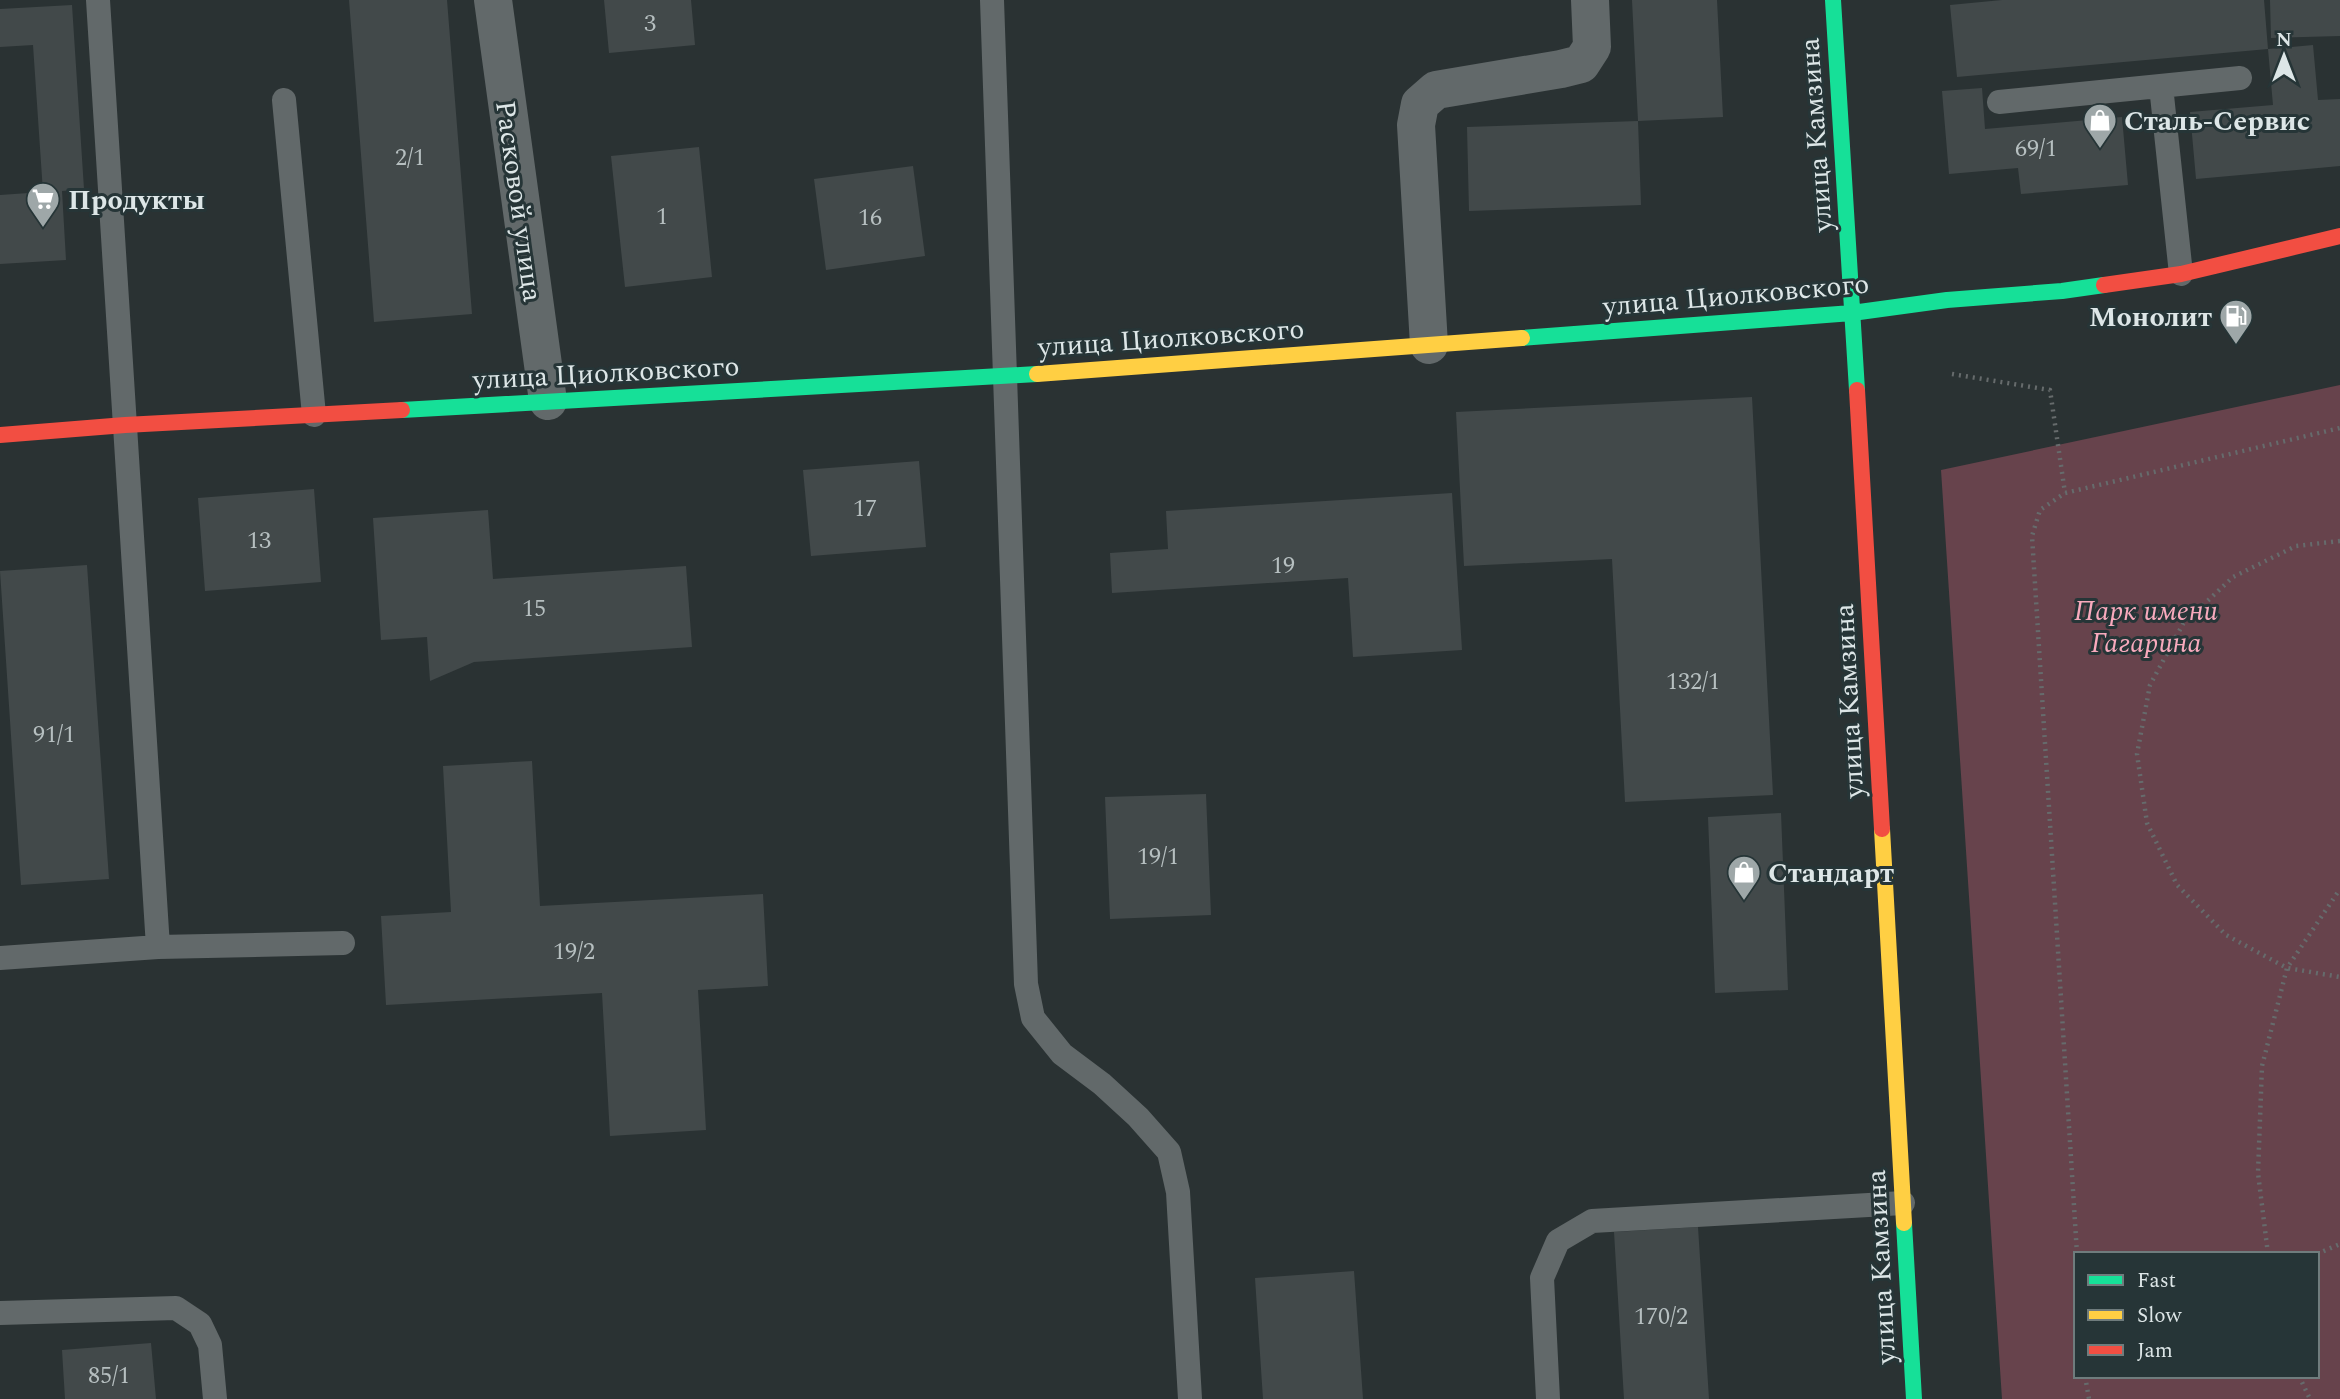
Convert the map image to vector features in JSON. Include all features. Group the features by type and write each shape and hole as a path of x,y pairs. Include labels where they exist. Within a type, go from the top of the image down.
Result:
{"street":[{"name":"Расковой улица","path":"493,0 548,401"},
{"path":"1429,345 1416,125 1420,104 1436,90 1581,64 1592,47 1591,0"},
{"name":"улица Камзина","path":"1833,0 1914,1399"},
{"name":"улица Циолковского","path":"0,435 125,425 1004,376 1852,313 1947,300 2062,291 2180,274 2340,236"}],"lane":[{"path":"98,0 158,947"},
{"path":"992,0 1026,984 1033,1018 1062,1054 1102,1084 1139,1117 1169,1152 1178,1192 1190,1399"},
{"path":"1998,103 2240,78"},
{"path":"2161,86 2180,274"},
{"path":"284,100 314,415"},
{"path":"0,958 158,947 342,943"},
{"path":"1548,1399 1542,1278 1558,1241 1592,1221 1903,1203"},
{"path":"0,1313 176,1308 200,1324 210,1345 215,1399"}],"path":[{"path":"1952,374 2050,390 2065,493"},
{"path":"2077,1252 2032,536 2040,510 2065,493 2340,428"},
{"path":"2340,541 2296,546 2233,577 2183,624 2150,685 2137,754 2147,823 2177,886 2226,935 2287,968 2340,977"},
{"path":"2268,1252 2258,1173 2262,1066 2287,968 2340,889"},
{"path":"2319,1253 2340,1244"},
{"path":"2085,1378 2089,1399"},
{"path":"2300,1378 2310,1399"}],"green space":[{"name":"Парк имени Гагарина","path":"2340,385 2340,1399 2002,1399 1941,470"}],"building":[{"path":"349,0 447,0 472,314 374,322"},
{"path":"604,0 691,0 695,45 609,53"},
{"path":"1632,0 1717,0 1723,117 1638,121"},
{"path":"2002,0 2264,0 2268,49 1957,77 1950,5"},
{"path":"2270,0 2340,0 2340,36 2271,38"},
{"path":"72,5 84,189 62,191 66,260 0,264 0,195 43,192 33,45 0,47 0,9"},
{"path":"2313,45 2318,100 2340,99 2340,166 2196,179 2190,112 2273,105 2268,49"},
{"path":"1982,88 1985,129 2122,117 2128,185 2021,194 2018,168 1949,174 1942,91"},
{"path":"1638,121 1641,205 1469,211 1467,127"},
{"path":"699,147 712,277 625,287 611,156"},
{"path":"913,166 925,256 826,270 814,179"},
{"path":"1752,397 1773,795 1625,802 1612,559 1464,566 1456,412"},
{"path":"919,461 926,547 811,556 803,470"},
{"path":"314,489 321,582 205,591 198,498"},
{"path":"1452,493 1462,650 1353,657 1348,578 1112,593 1110,553 1168,549 1166,511"},
{"path":"488,510 493,579 686,566 692,647 474,662 430,681 427,637 381,640 373,518"},
{"path":"87,565 109,879 21,885 0,571"},
{"path":"532,761 540,906 763,894 768,986 698,990 706,1130 610,1136 602,993 386,1005 381,916 451,912 443,766"},
{"path":"1206,794 1211,915 1110,919 1105,797"},
{"path":"1781,813 1788,990 1715,993 1708,817"},
{"path":"1698,1227 1709,1399 1624,1399 1614,1232"},
{"path":"1354,1271 1363,1399 1263,1399 1255,1278"},
{"path":"151,1343 156,1399 65,1399 62,1350"}],"traffic: fast":[{"path":"1833,0 1857,390"},
{"path":"1522,338 1852,313 1947,300 2104,285"},
{"path":"402,410 1037,374"},
{"path":"1904,1223 1914,1399"}],"traffic: slow":[{"path":"1037,374 1522,338"},
{"path":"1882,829 1904,1223"}],"traffic: jam":[{"path":"2104,285 2181,274 2340,236"},
{"path":"1857,390 1882,829"},
{"path":"0,435 125,425 402,410"}],"place":[{"name":"Сталь-Сервис","path":"2100,150"},
{"name":"Продукты","path":"43,229"},
{"name":"Монолит","path":"2236,346"},
{"name":"Стандарт","path":"1744,902"}]}
